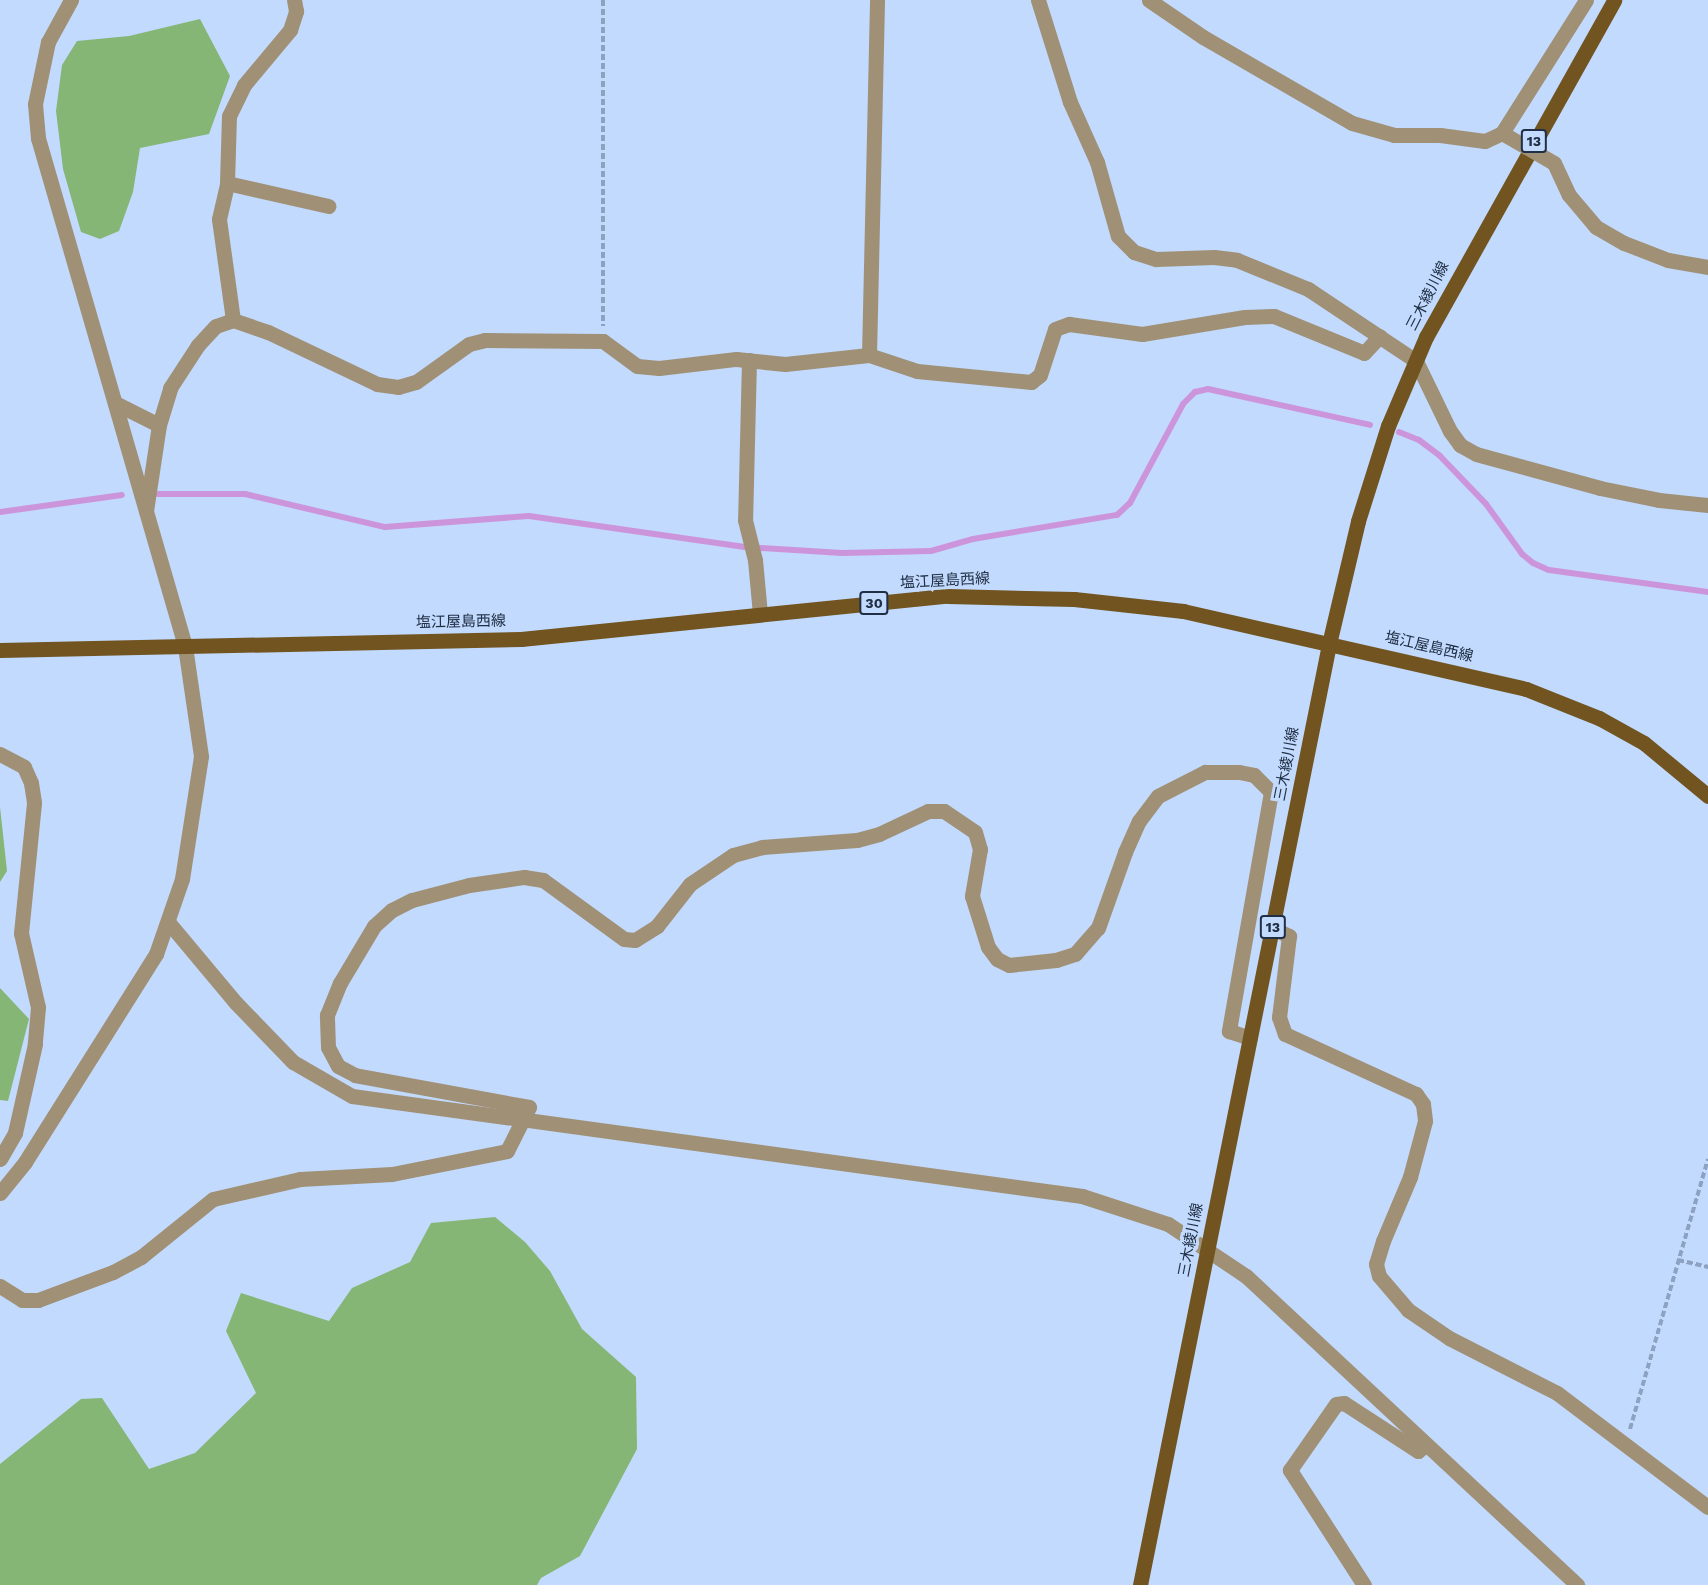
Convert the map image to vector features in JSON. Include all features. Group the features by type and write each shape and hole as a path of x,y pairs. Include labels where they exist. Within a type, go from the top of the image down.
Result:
{"main road":[{"name":"三木綾川線","path":"1140,1585 1329,644 1358,521 1388,426 1453,283 1614,0"},
{"name":"塩江屋島西線","path":"0,650 521,639 948,596 1074,599 1183,611 1526,689 1599,718 1644,743 1708,796"}],"street":[{"path":"0,1193 129,1002 156,954 169,923 193,822 201,756 185,645 43,156 35,104 48,42 71,0"},
{"path":"233,320 219,219 227,183 229,116 244,85 290,30 296,11 294,0"},
{"path":"869,355 877,0"},
{"path":"1038,0 1070,102 1097,162 1118,236 1134,252 1168,260 1214,257 1238,260 1308,289 1416,361 1450,431 1460,445 1476,454 1600,488 1708,505"},
{"path":"1149,0 1203,37 1352,123 1374,131 1485,141 1502,133 1586,0"},
{"path":"1502,133 1554,164 1569,195 1596,227 1624,243 1668,260 1708,267"},
{"path":"227,183 328,206"},
{"path":"146,511 159,425 180,368 216,326 233,320 268,332 377,384 398,387 416,382 470,344 485,340 603,341 637,366 659,368 749,360 816,363 869,355 917,371 1031,382 1040,375 1055,329 1069,324 1142,334 1245,316 1274,316 1364,353 1380,336"},
{"path":"749,360 745,520 755,560 760,614"},
{"path":"115,403 159,425"},
{"path":"0,754 24,767 31,783 34,803 21,933 38,1007 36,1044 15,1132 0,1158"},
{"path":"0,1286 22,1300 38,1300 113,1272 141,1257 213,1199 300,1179 392,1174 497,1156 507,1151 529,1107 356,1075 338,1066 328,1047 327,1015 357,950 374,926 392,910 412,900 469,885 524,877 558,888 624,939 635,940 657,926 690,884 733,855 762,847 857,840 879,834 928,811 944,811 975,832 980,849 972,896 988,947 996,959 1010,965 1056,960 1075,954 1098,928 1125,852 1139,821 1158,796 1205,772 1254,775 1271,792 1229,1031 1250,1038"},
{"path":"169,923 236,1003 293,1062 326,1083 352,1095 1082,1196 1168,1224 1246,1276 1577,1585"},
{"path":"1272,928 1289,936 1279,1017 1285,1034 1416,1094 1423,1104 1425,1121 1410,1177 1376,1264 1379,1276 1408,1310 1449,1338 1557,1393 1708,1507"},
{"path":"1364,1585 1290,1470 1336,1404 1344,1403 1418,1451 1425,1445"}],"path":[{"path":"603,0 603,341"},
{"path":"1625,1445 1708,1159"},
{"path":"1678,1260 1708,1267"}],"green space":[{"path":"200,19 230,76 209,134 140,148 133,192 119,231 100,239 81,232 63,169 56,111 62,65 77,41 129,36"},
{"path":"0,807 7,871 0,882"},
{"path":"0,988 29,1019 8,1101 0,1100"},
{"path":"495,1217 525,1242 550,1271 582,1329 636,1377 637,1449 580,1556 541,1578 537,1585 0,1585 0,1464 81,1399 102,1398 149,1469 195,1453 256,1393 226,1331 241,1293 329,1321 352,1288 410,1262 431,1223"}],"waterway":[{"path":"158,494 245,494 385,527 529,516 745,547 842,553 931,551 973,539 1117,515 1130,503 1183,404 1195,392 1208,389 1370,425"},
{"path":"1399,432 1419,440 1440,456 1486,504 1522,554 1533,563 1549,570 1708,592"},
{"path":"0,512 122,495"}]}
